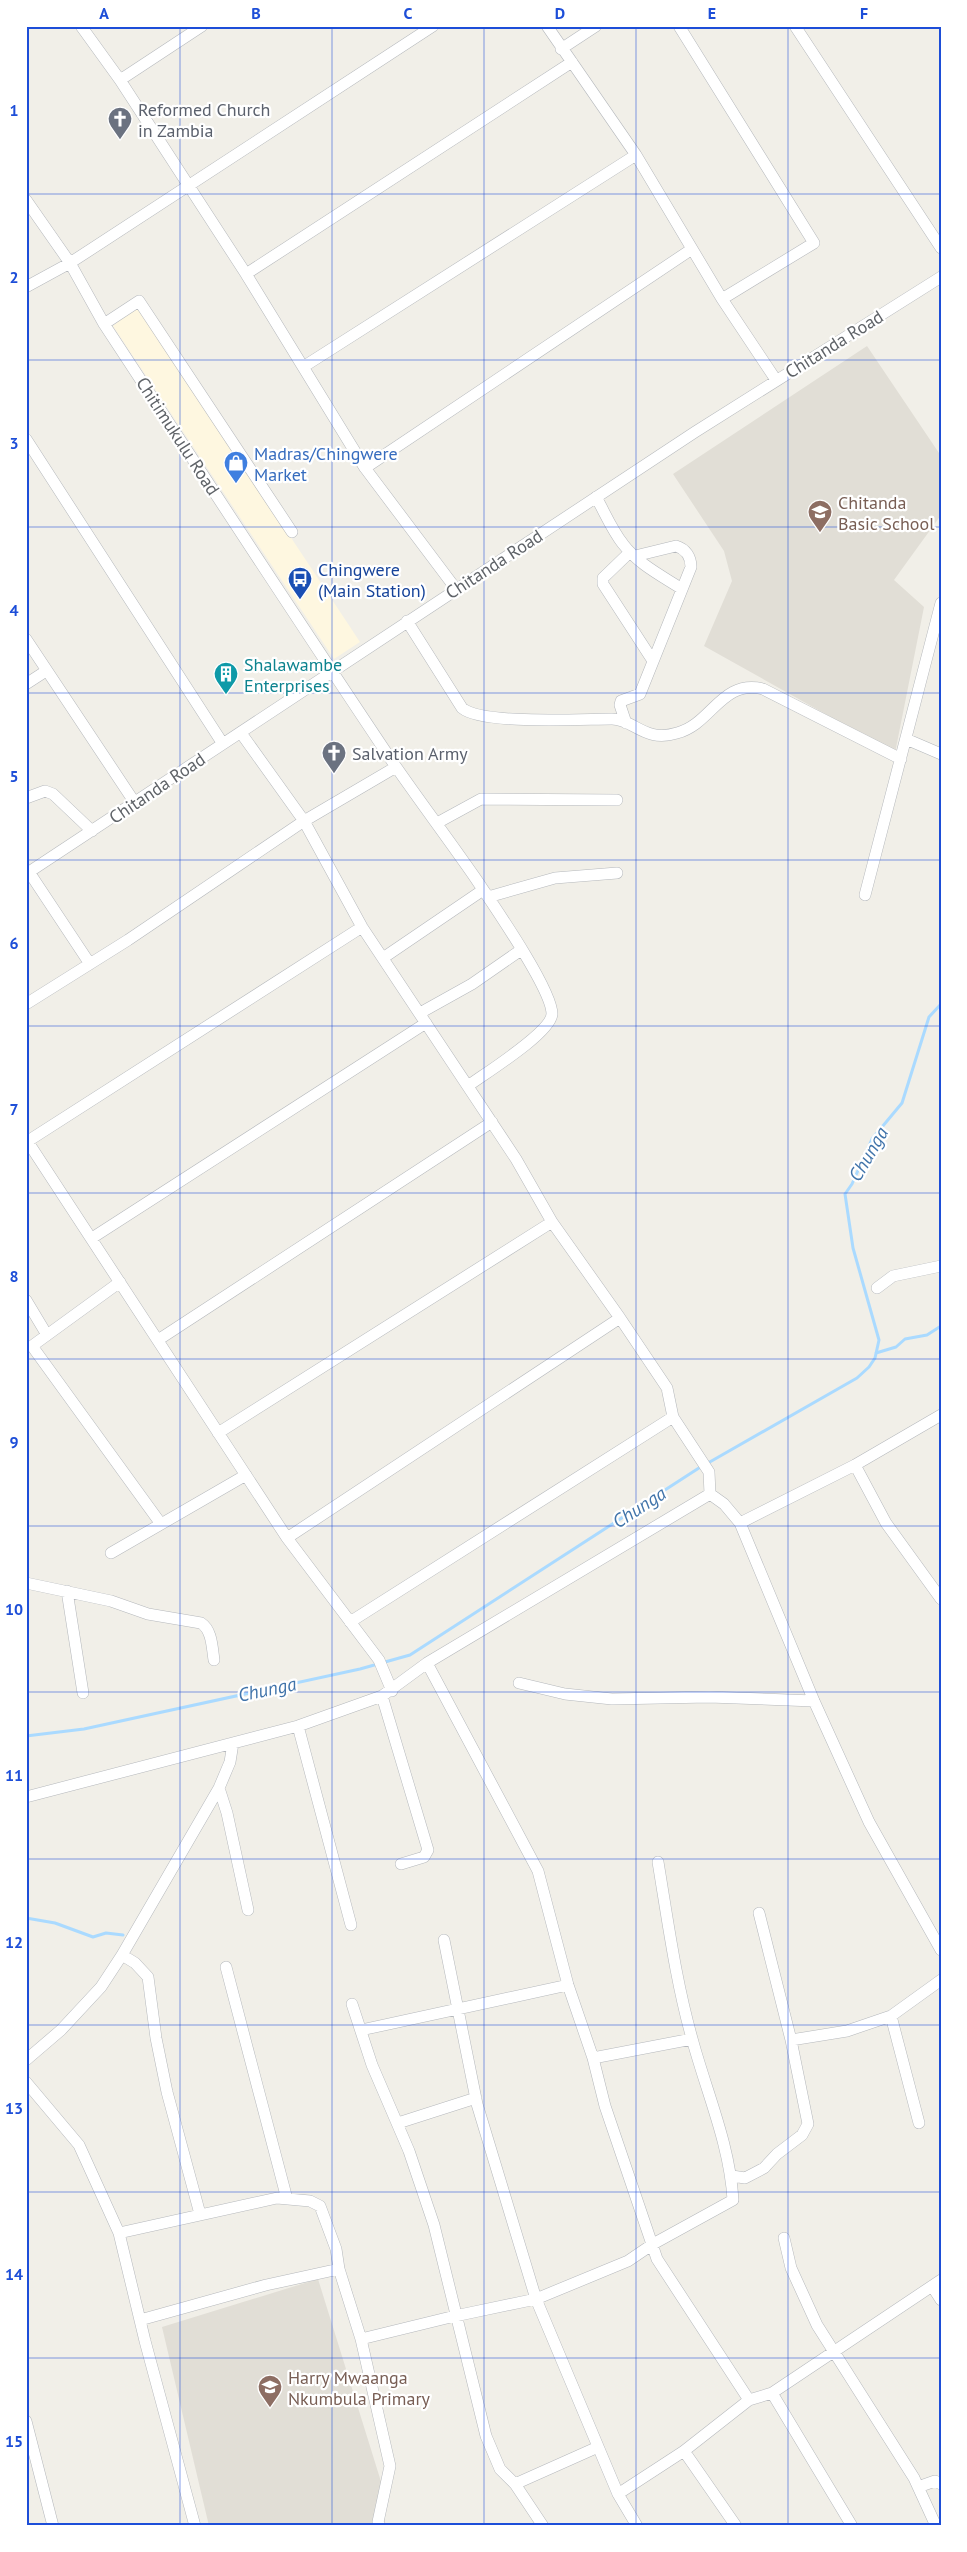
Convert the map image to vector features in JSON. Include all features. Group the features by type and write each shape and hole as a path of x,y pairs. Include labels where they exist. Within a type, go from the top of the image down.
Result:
{"street":[{"path":"81,26 120,80 246,274 365,468 456,589"},
{"path":"120,80 202,26"},
{"path":"26,287 70,264 433,26"},
{"path":"547,26 561,49 636,155 722,299 776,380"},
{"path":"561,49 596,26"},
{"path":"679,26 814,243 722,299"},
{"path":"795,26 941,248"},
{"path":"246,274 572,62"},
{"path":"303,367 636,155"},
{"name":"Chitimukulu Road","path":"26,200 70,264 104,324 332,671 396,767 438,823 540,979 551,1006 552,1016 547,1025 520,1049 468,1086"},
{"path":"365,468 692,248"},
{"name":"Chitanda Road","path":"28,873 596,497 776,380 941,277"},
{"path":"104,324 139,300 292,532"},
{"path":"26,439 223,744"},
{"path":"596,497 616,534 633,554 682,589"},
{"path":"626,723 620,705 621,701 640,694 691,567 691,560 680,547 633,554 603,578 603,584 653,661"},
{"path":"865,894 941,603"},
{"path":"407,621 462,708 476,715 526,718 615,719 645,734 677,734 690,728 729,693 750,686 763,689 900,759"},
{"path":"26,639 134,803"},
{"path":"26,684 46,671"},
{"path":"241,733 304,821 362,927 492,1122 552,1222 667,1388 673,1416 709,1472 710,1494"},
{"path":"906,739 941,754"},
{"path":"26,1004 90,964 304,821 396,767"},
{"path":"26,798 45,791 52,794 92,831"},
{"path":"438,823 481,799 617,800"},
{"path":"28,873 90,964"},
{"path":"383,958 485,894 555,878 617,873"},
{"path":"362,927 27,1140 31,1158 92,1238 287,1538 381,1664 428,1850 424,1857 401,1864"},
{"path":"420,1013 472,984 521,950"},
{"path":"92,1238 426,1023"},
{"path":"158,1340 492,1122"},
{"path":"218,1433 552,1222"},
{"path":"877,1288 893,1276 941,1266"},
{"path":"120,1282 29,1348 160,1524"},
{"path":"26,1300 47,1335"},
{"path":"287,1538 620,1318"},
{"path":"740,1523 855,1465 941,1415"},
{"path":"350,1622 673,1416"},
{"path":"855,1465 886,1523 941,1599"},
{"path":"111,1553 246,1475"},
{"path":"710,1494 724,1504 740,1523 814,1701 869,1822 941,1950"},
{"path":"26,1797 298,1726 387,1693 427,1663 710,1494"},
{"path":"26,1583 132,1606 148,1614 201,1623 206,1626 210,1635 214,1660"},
{"path":"67,1591 83,1693"},
{"path":"427,1663 538,1871 568,1984 593,2058 605,2106 657,2260 749,2400"},
{"path":"519,1683 565,1694 612,1700 700,1697 814,1701"},
{"path":"298,1726 351,1925"},
{"path":"26,2060 84,2008 122,1956 219,1788 230,1762 233,1743"},
{"path":"219,1788 248,1910"},
{"path":"361,2339 454,2316 536,2300 628,2261 653,2244 733,2200 732,2176 692,2039 673,1952 658,1862"},
{"path":"732,2176 745,2178 754,2174 807,2129 808,2124 791,2040 759,1913"},
{"path":"444,1940 476,2098 536,2300 618,2494 637,2526"},
{"path":"122,1956 135,1963 148,1977 156,2038 165,2083 200,2214"},
{"path":"226,1967 287,2199"},
{"path":"791,2040 847,2031 891,2016 941,1980"},
{"path":"361,2030 568,1984"},
{"path":"352,2004 372,2065 398,2123 434,2225 454,2316 486,2436 500,2469 515,2484 543,2526"},
{"path":"891,2016 920,2123"},
{"path":"593,2058 692,2039"},
{"path":"26,2082 79,2145 120,2233 140,2320 195,2526"},
{"path":"398,2123 476,2098"},
{"path":"120,2233 276,2198 310,2201 320,2206 336,2249 361,2339 390,2466 378,2522 380,2526"},
{"path":"784,2238 791,2268 817,2325 835,2351 918,2487 936,2526"},
{"path":"140,2320 266,2285 340,2268"},
{"path":"618,2494 684,2451 749,2400 772,2393 936,2283 941,2300"},
{"path":"772,2393 852,2526"},
{"path":"26,2421 30,2451 53,2526"},
{"path":"515,2484 598,2447"},
{"path":"684,2451 736,2526"},
{"path":"918,2487 935,2481 941,2484"}],"shaded area":[{"name":"Madras/Chingwere Market","path":"138,306 360,642 334,659 113,326"},
{"name":"Chitanda Basic School","path":"867,346 941,456 941,515 894,580 924,607 895,753 704,646 732,581 724,551 673,474"},
{"name":"Harry Mwaanga Nkumbula Primary","path":"318,2279 383,2488 385,2526 209,2526 162,2327"}],"waterway":[{"name":"Chunga","path":"708,1463 857,1378 869,1367 875,1358 879,1340 853,1248 845,1194 852,1184 872,1139 902,1103 929,1017 941,1004"},
{"path":"876,1353 896,1347 905,1339 927,1335 941,1326"},
{"name":"Chunga","path":"26,1736 84,1729 360,1669 410,1655 702,1466"},
{"path":"26,1918 55,1923 93,1937 106,1933 123,1935"}],"place":[{"name":"Reformed Church in Zambia","path":"120,140"},
{"name":"Madras/Chingwere Market","path":"236,484"},
{"name":"Chitanda Basic School","path":"820,533"},
{"name":"Chingwere (Main Station)","path":"300,600"},
{"name":"Shalawambe Enterprises","path":"226,695"},
{"name":"Salvation Army","path":"334,774"},
{"name":"Harry Mwaanga Nkumbula Primary","path":"270,2408"}]}
